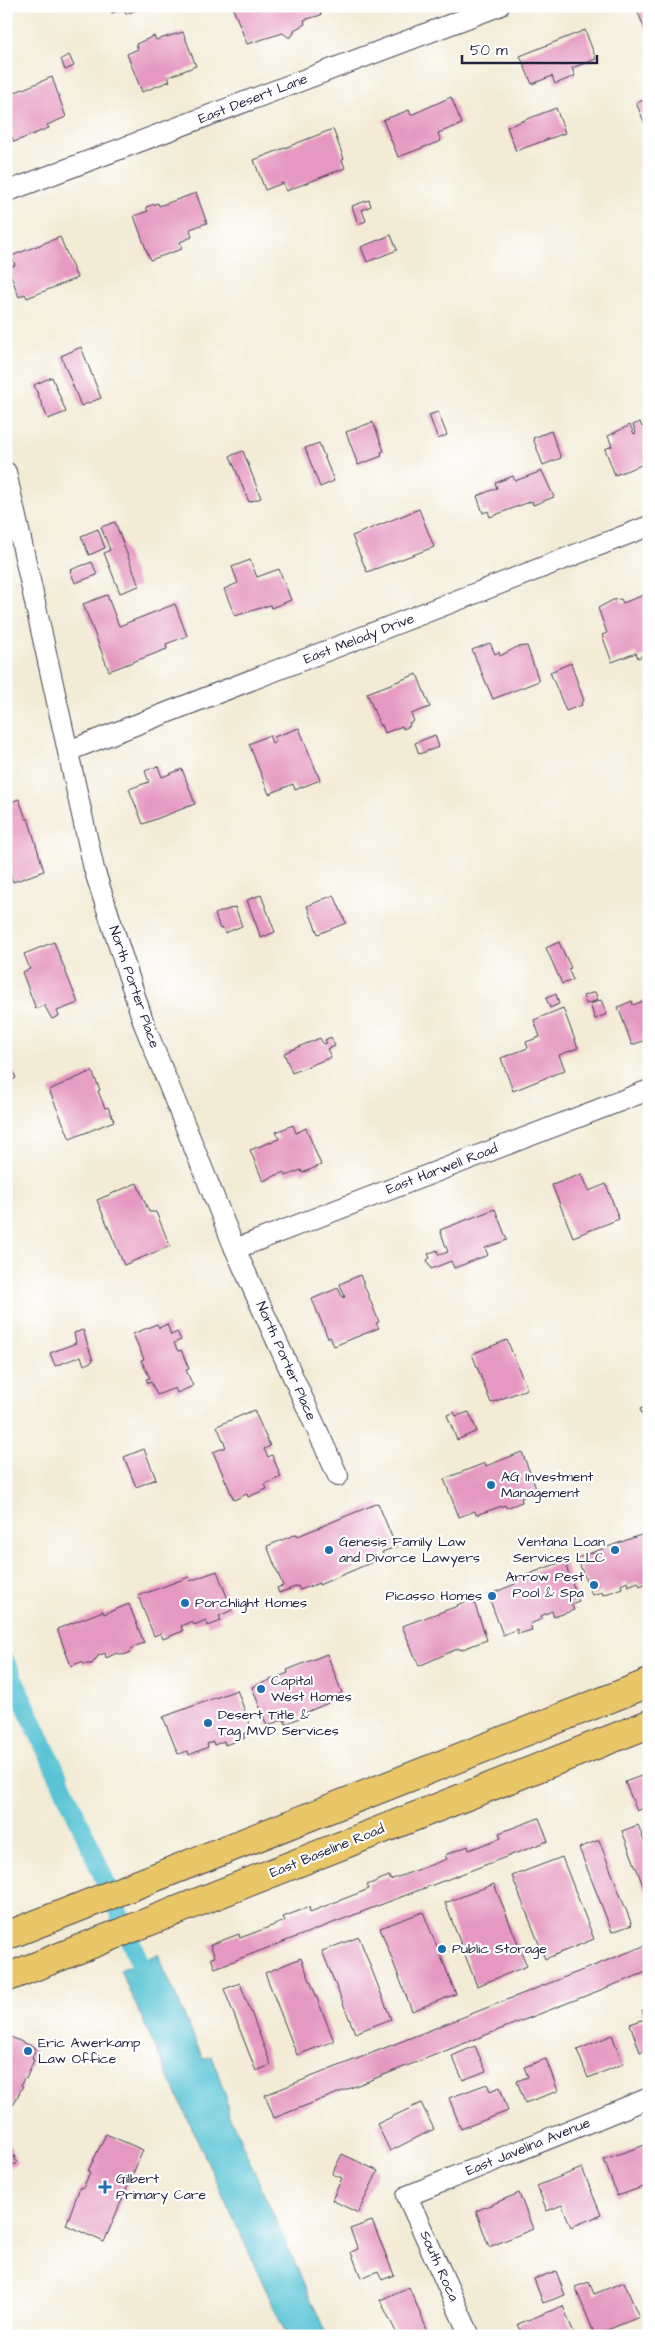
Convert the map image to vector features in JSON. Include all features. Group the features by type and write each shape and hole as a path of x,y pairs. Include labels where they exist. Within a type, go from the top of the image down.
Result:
{"main road":[{"path":"6,1936 649,1683"},
{"name":"East Baseline Road","path":"6,1978 649,1724"}],"street":[{"name":"East Desert Lane","path":"6,192 499,6"},
{"name":"North Porter Place","path":"6,472 94,869 144,1024 235,1249 338,1476"},
{"name":"East Melody Drive","path":"68,752 649,526"},
{"name":"East Harwell Road","path":"235,1249 649,1090"},
{"name":"East Javelina Avenue","path":"408,2196 649,2098"},
{"name":"South Roca","path":"408,2196 470,2336"}],"water":[{"path":"158,1954 203,2059 212,2056 226,2097 228,2112 327,2336 287,2336 120,1970"}],"building":[{"path":"110,6 147,6 126,14 124,9 112,13"},
{"path":"232,6 318,6 321,15 304,20 305,24 294,30 291,37 283,33 247,44"},
{"path":"649,6 649,39 637,10"},
{"path":"585,30 596,59 572,68 575,76 555,84 552,76 532,84 520,56"},
{"path":"183,32 196,66 168,77 170,81 142,92 127,54 138,49 136,44 154,36 156,40"},
{"path":"69,55 74,66 65,70 61,59"},
{"path":"52,77 66,117 47,125 49,128 14,142 11,135 6,137 6,96"},
{"path":"451,97 462,124 438,133 441,141 398,157 383,120 409,110 411,115"},
{"path":"644,100 649,111 649,124 646,126 636,103"},
{"path":"556,108 565,133 516,151 507,127"},
{"path":"333,129 344,159 342,160 345,168 286,191 283,183 265,190 254,160"},
{"path":"196,193 207,223 190,229 192,237 180,242 182,249 150,260 134,216 148,211 146,207 158,203 159,206"},
{"path":"369,200 371,206 362,210 366,221 358,224 352,206"},
{"path":"391,235 397,250 367,262 361,247"},
{"path":"60,237 77,278 27,298 25,294 19,297 8,268 15,265 11,256"},
{"path":"81,347 101,398 81,406 61,356"},
{"path":"52,377 66,412 48,419 34,385"},
{"path":"438,412 447,435 438,439 429,415"},
{"path":"373,422 384,451 381,452 382,456 358,465 346,432"},
{"path":"640,422 642,427 649,424 649,462 615,475 605,449 612,446 608,436 630,425 634,434 636,433 633,425"},
{"path":"551,431 561,458 543,465 533,438"},
{"path":"319,443 334,481 320,487 305,448"},
{"path":"243,451 261,498 249,502 230,456"},
{"path":"542,471 554,497 533,505 532,501 490,517 488,511 483,513 477,496 497,488 495,483 513,476 515,481"},
{"path":"419,509 434,547 367,572 352,536"},
{"path":"115,522 139,586 120,593 104,553 110,550 101,527"},
{"path":"98,529 105,548 89,555 81,536"},
{"path":"250,560 257,577 279,569 291,600 271,608 270,605 235,616 224,589 238,583 232,567"},
{"path":"92,562 97,575 75,583 70,570"},
{"path":"649,593 649,653 638,658 636,653 612,662 602,635 607,633 598,608 613,600 621,599 623,603"},
{"path":"107,595 119,626 175,604 187,636 166,644 167,649 109,671 83,604"},
{"path":"490,643 495,654 499,652 500,656 517,647 527,646 539,681 493,699 472,650"},
{"path":"571,663 584,701 581,702 582,705 566,711 550,672"},
{"path":"417,674 430,707 411,714 414,721 409,723 410,726 403,729 402,726 385,733 382,725 380,726 367,693"},
{"path":"299,728 320,780 295,790 293,784 269,794 249,744 269,735 272,743 276,741 274,737"},
{"path":"435,735 439,747 419,754 415,743"},
{"path":"158,766 162,777 182,769 195,804 143,824 129,789 149,782 145,771"},
{"path":"19,799 26,819 28,818 44,871 13,882 6,862 6,804"},
{"path":"261,895 275,932 261,938 247,900"},
{"path":"334,895 346,923 318,934 307,906"},
{"path":"235,907 242,926 225,933 223,928 220,929 215,914"},
{"path":"54,942 78,1003 57,1011 59,1016 52,1019 44,1005 36,1009 22,972 30,969 24,954"},
{"path":"559,942 571,968 568,969 573,980 562,984 546,948"},
{"path":"595,992 598,1000 586,1004 583,996"},
{"path":"556,994 559,1004 550,1008 546,998"},
{"path":"601,1000 607,1014 595,1019 590,1004"},
{"path":"646,1000 649,1006 649,1039 632,1045 618,1007 632,1001 633,1005"},
{"path":"563,1008 578,1048 559,1055 565,1070 513,1091 501,1058 528,1048 526,1042 540,1037 534,1020"},
{"path":"331,1037 335,1046 327,1049 331,1057 292,1073 284,1053 320,1038 323,1044 327,1043 325,1040"},
{"path":"11,1066 16,1078 6,1082 6,1067"},
{"path":"92,1071 105,1108 108,1107 114,1121 70,1139 49,1090"},
{"path":"293,1125 296,1133 306,1128 321,1165 302,1173 301,1170 286,1176 284,1172 263,1181 250,1150 279,1139 276,1132"},
{"path":"582,1174 589,1191 606,1184 619,1219 573,1237 552,1185"},
{"path":"137,1183 149,1212 156,1212 170,1246 124,1265 97,1200"},
{"path":"495,1209 507,1240 485,1248 488,1255 454,1268 451,1261 431,1269 427,1260 430,1258 428,1254 437,1250 439,1255 448,1252 440,1230"},
{"path":"360,1275 379,1322 376,1323 379,1328 334,1346 330,1337 328,1338 312,1299 338,1288 343,1298 345,1297 340,1284"},
{"path":"157,1324 159,1328 167,1324 171,1335 177,1332 181,1340 174,1343 178,1351 181,1350 189,1369 186,1370 193,1386 177,1393 175,1388 157,1395 151,1382 148,1383 146,1379 150,1378 141,1360 144,1359 133,1334"},
{"path":"83,1330 93,1361 84,1365 81,1356 55,1366 50,1353 76,1343 74,1333"},
{"path":"507,1340 527,1389 491,1403 472,1354"},
{"path":"649,1405 649,1430 640,1409"},
{"path":"254,1410 270,1446 264,1449 268,1457 272,1455 281,1477 265,1484 267,1489 248,1497 247,1494 234,1500 213,1452 226,1447 217,1426"},
{"path":"454,1412 456,1416 469,1412 477,1431 457,1440 447,1415"},
{"path":"144,1449 156,1479 136,1487 124,1457"},
{"name":"AG Investment Management","path":"522,1452 537,1491 521,1498 522,1502 506,1508 505,1505 476,1515 475,1511 459,1517 444,1479 485,1463 486,1466"},
{"name":"Genesis Family Law and Divorce Lawyers","path":"378,1503 396,1547 382,1552 384,1557 319,1585 319,1583 300,1590 298,1586 279,1593 277,1588 283,1586 267,1546 297,1534 298,1536"},
{"path":"649,1532 649,1582 640,1586 638,1582 628,1586 627,1582 621,1585 622,1588 603,1595 602,1592 592,1595 577,1558"},
{"path":"564,1561 579,1601 571,1604 574,1610 554,1617 552,1611 541,1616 542,1619 530,1624 532,1630 518,1634 517,1629 503,1635 488,1595 515,1584 513,1580"},
{"name":"Porchlight Homes","path":"217,1571 232,1610 219,1616 221,1621 208,1626 206,1620 194,1625 192,1621 181,1626 183,1631 163,1639 161,1633 154,1636 138,1596 189,1577 190,1581"},
{"path":"473,1599 487,1640 460,1650 459,1648 419,1666 402,1626"},
{"path":"129,1604 144,1643 133,1647 129,1653 123,1655 117,1653 106,1658 105,1653 98,1656 92,1664 81,1662 71,1666 57,1629 103,1611 104,1614"},
{"path":"327,1654 342,1693 327,1699 328,1703 300,1715 301,1717 286,1724 284,1719 267,1726 252,1687 288,1673 287,1670"},
{"name":"Desert Title & Tag MVD Services","path":"237,1690 252,1730 243,1734 245,1738 225,1745 224,1741 214,1745 213,1742 207,1744 208,1747 189,1755 188,1751 178,1754 163,1717"},
{"path":"649,1773 649,1806 637,1811 625,1782"},
{"path":"539,1818 548,1841 215,1968 211,1958 215,1957 210,1945 239,1934 240,1938 285,1921 283,1917 309,1907 310,1912 369,1889 367,1885 389,1876 390,1880 447,1859 445,1855 468,1846 469,1850 501,1838 499,1833"},
{"path":"638,1825 649,1853 649,1901 622,1831"},
{"path":"649,1825 649,1839 643,1827"},
{"path":"599,1840 632,1925 612,1932 579,1848"},
{"path":"562,1857 594,1939 545,1959 512,1876"},
{"path":"494,1884 527,1966 477,1986 445,1903"},
{"path":"423,1912 456,1994 412,2011 380,1928"},
{"path":"359,1937 391,2019 355,2033 322,1951"},
{"path":"649,1944 649,1971 274,2118 265,2095"},
{"path":"301,1958 334,2041 297,2055 265,1973"},
{"path":"240,1983 271,2065 256,2071 224,1989"},
{"path":"649,2007 649,2049 640,2052 630,2024 645,2019 642,2010"},
{"path":"6,2035 36,2048 32,2059 34,2060 26,2079 24,2078 21,2085 23,2086 6,2118"},
{"path":"612,2035 623,2064 588,2078 577,2050"},
{"path":"475,2046 486,2071 463,2080 452,2056"},
{"path":"546,2059 558,2091 525,2103 517,2081 528,2077 524,2067"},
{"path":"487,2084 490,2091 500,2087 508,2111 461,2129 449,2098"},
{"path":"421,2103 434,2129 390,2151 377,2124"},
{"name":"Gilbert Primary Care","path":"106,2134 143,2150 104,2242 66,2225 80,2187 83,2188 90,2172 88,2171"},
{"path":"6,2135 17,2163 6,2168"},
{"path":"648,2144 649,2185 617,2196 604,2159"},
{"path":"342,2154 378,2171 358,2213 332,2200 342,2178 332,2174"},
{"path":"582,2168 601,2215 571,2227 562,2205 547,2211 537,2186"},
{"path":"519,2193 533,2229 489,2247 476,2211"},
{"path":"372,2221 394,2275 382,2280 378,2271 361,2278 351,2252 358,2249 350,2229"},
{"path":"556,2271 565,2295 543,2303 534,2279"},
{"path":"589,2282 594,2294 624,2282 639,2317 595,2335 575,2287"},
{"path":"409,2287 428,2332 418,2336 398,2336 380,2300"},
{"path":"563,2306 575,2336 523,2336 518,2324"}],"waterway":[{"path":"6,1663 88,1841 149,1984"}],"place":[{"name":"AG Investment Management","path":"491,1485"},
{"name":"Genesis Family Law and Divorce Lawyers","path":"329,1550"},
{"name":"Ventana Loan Services LLC","path":"615,1550"},
{"name":"Arrow Pest Pool & Spa","path":"594,1585"},
{"name":"Picasso Homes","path":"492,1596"},
{"name":"Porchlight Homes","path":"185,1603"},
{"name":"Capital West Homes","path":"261,1689"},
{"name":"Desert Title & Tag MVD Services","path":"208,1723"},
{"name":"Public Storage","path":"442,1949"},
{"name":"Eric Awerkamp Law Office","path":"28,2051"},
{"name":"Gilbert Primary Care","path":"105,2187"}]}
